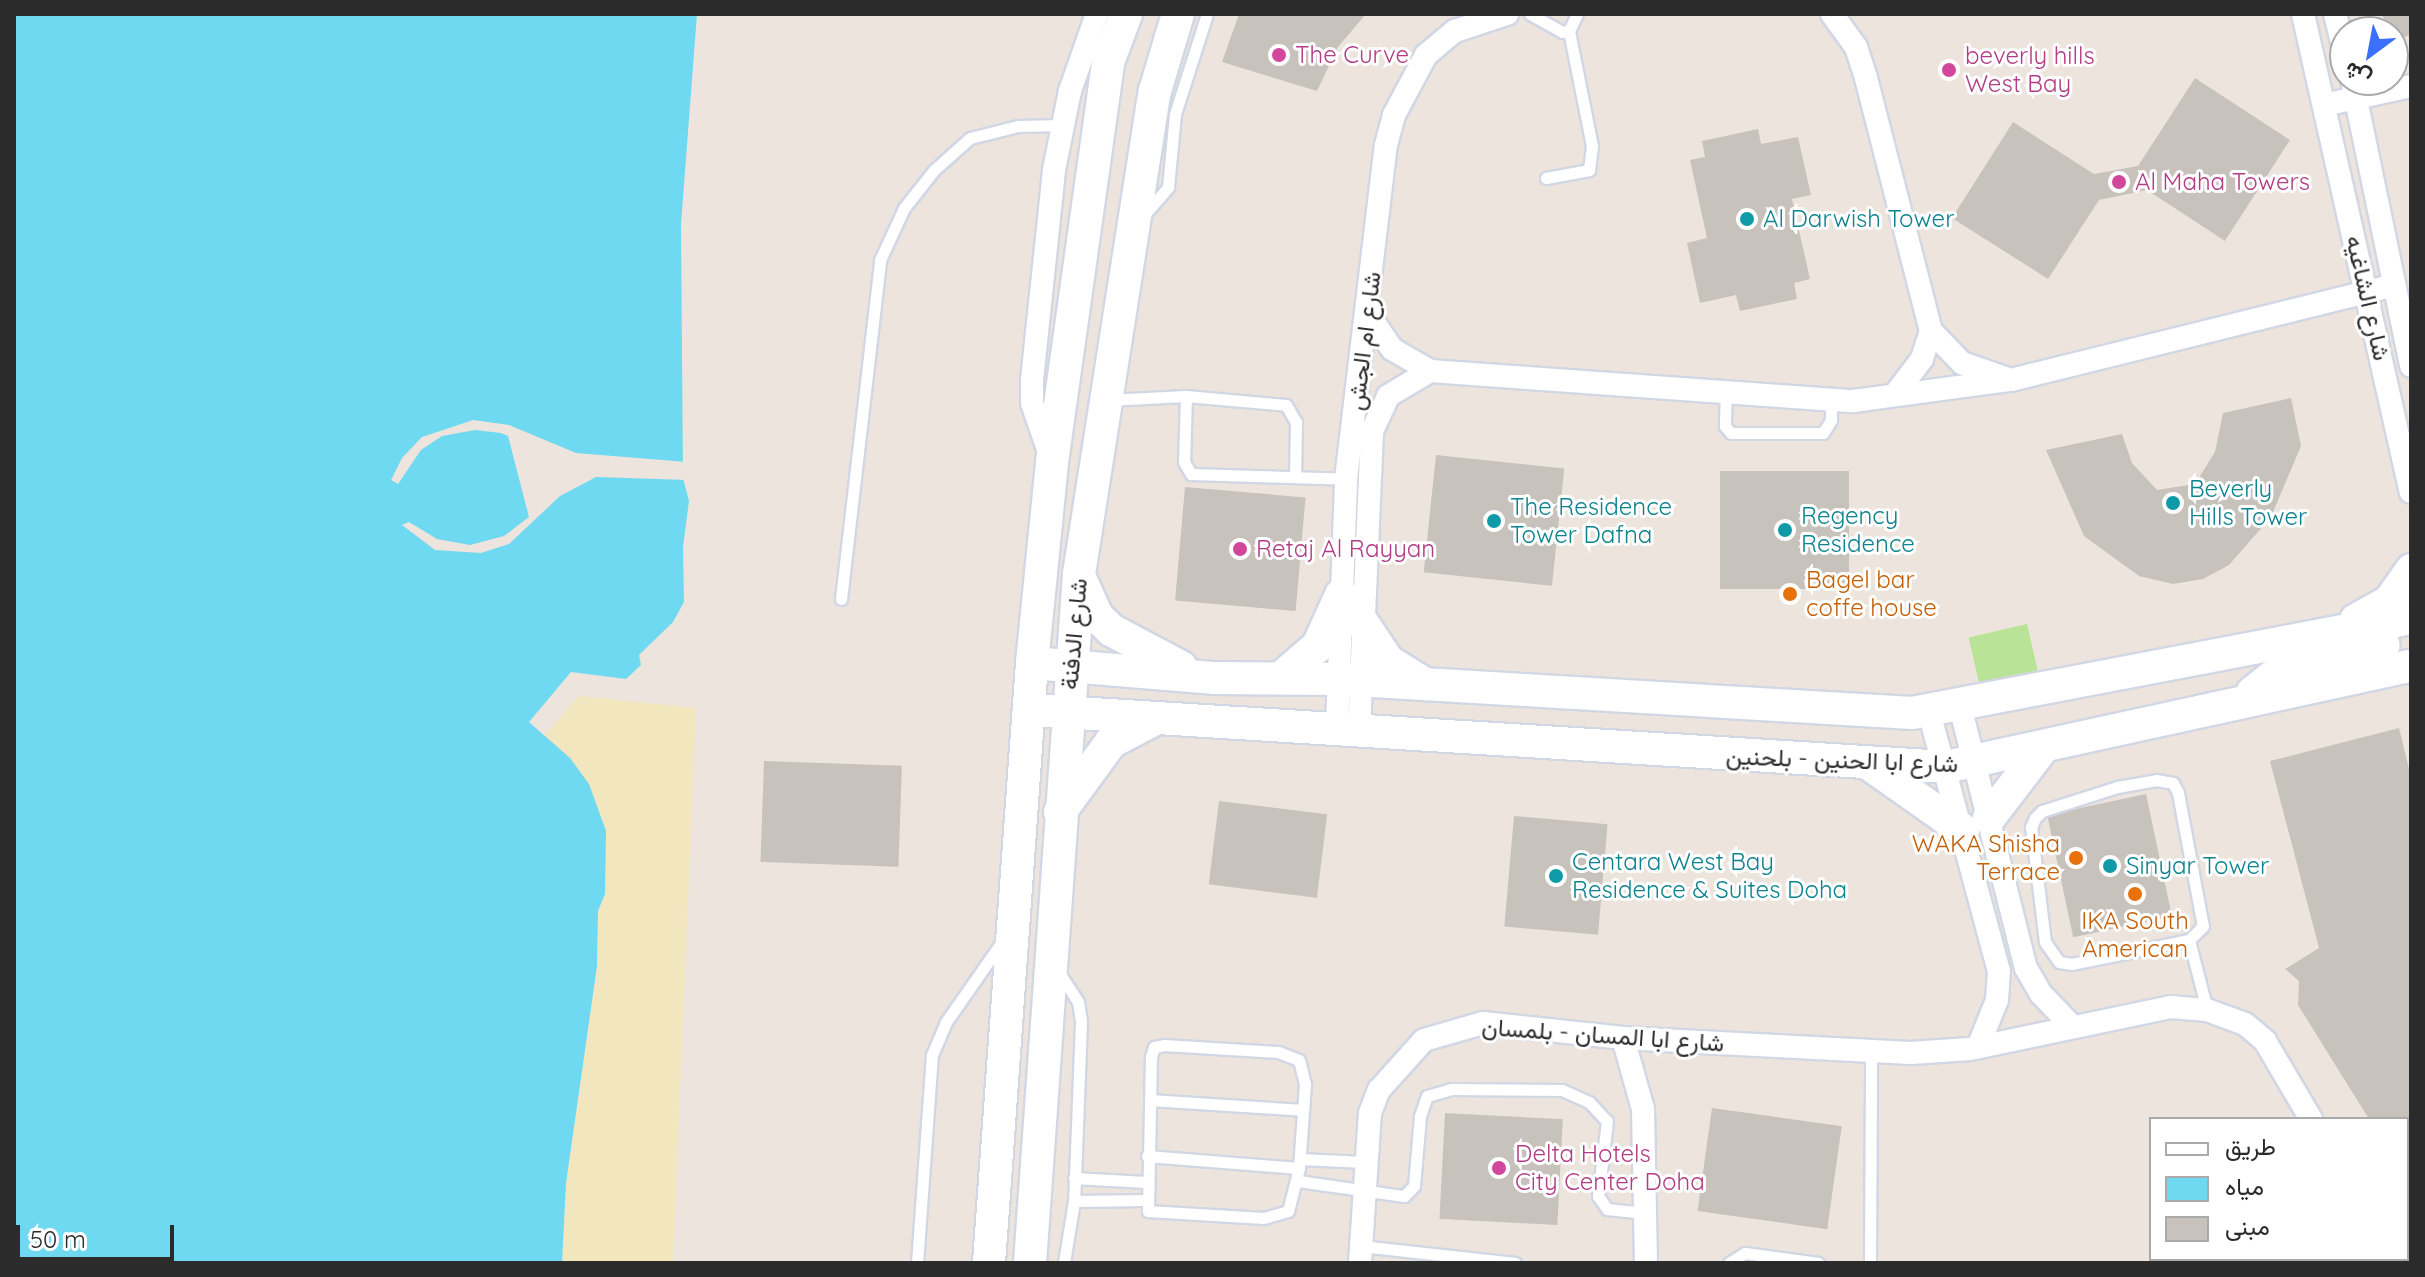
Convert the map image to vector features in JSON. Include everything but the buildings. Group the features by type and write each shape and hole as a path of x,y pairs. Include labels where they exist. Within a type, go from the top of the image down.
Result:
{"street":[{"name":"شارع الدفنة","path":"1030,1263 1049,960 1079,574 1155,91 1178,14"},
{"name":"شارع ام الجش","path":"1348,729 1351,680 1346,479 1386,145 1394,115 1426,55 1455,31 1507,14"},
{"path":"1832,14 1856,47 1866,78 1931,331 1962,363 2011,380"},
{"name":"شارع الشاغيه","path":"2303,14 2411,492"},
{"name":"شارع الدفنة","path":"989,1263 1032,663 1052,462 1106,76 1106,16"},
{"name":"شارع الدفنة","path":"1052,462 1032,403 1032,380 1061,125 1106,16"},
{"path":"2324,105 2340,96"},
{"name":"شارع الشاغيه","path":"2356,96 2411,366"},
{"path":"1368,313 1392,349 1430,371 1831,400 2011,380 2394,285"},
{"path":"1896,393 1922,359 1931,331"},
{"path":"1351,680 1350,607 1375,417 1401,385 1430,371"},
{"path":"2345,632 2389,602 2411,570"},
{"path":"1079,574 1097,616 1111,630 1155,656 1215,678"},
{"path":"1282,677 1318,646 1350,607"},
{"path":"1350,607 1388,661 1431,686"},
{"name":"شارع ابا الحنين - بلحنين","path":"1032,663 1215,678 1282,677 1944,709 2411,618"},
{"path":"2242,704 2272,677 2411,638"},
{"name":"شارع ابا الحنين - بلحنين","path":"1029,710 1869,764 1960,765 2041,750 2411,666"},
{"path":"2368,676 2411,684"},
{"path":"1944,709 1960,765"},
{"path":"1944,709 1976,824 2026,968 2041,994 2073,1027"},
{"path":"1060,812 1111,742 1158,718"},
{"path":"1976,824 2041,750"},
{"path":"1869,764 1976,824"},
{"path":"1976,824 1999,971 1997,1000 1978,1047"},
{"name":"شارع ابا المسان - بلمسان","path":"1360,1254 1370,1113 1379,1090 1424,1040 1483,1023 1623,1038 1871,1052 1978,1047 2171,1007 2207,1010 2245,1024 2265,1041 2310,1117"},
{"path":"1623,1038 1643,1109 1646,1263"}],"lane":[{"path":"1135,224 1168,187 1175,114 1197,33 1207,14"},
{"path":"1530,14 1545,26 1569,31"},
{"path":"1546,178 1589,170 1592,146 1569,31 1577,14"},
{"path":"841,599 880,260 898,221 934,170 970,138 1018,126 1061,125"},
{"path":"1726,392 1725,426 1731,433 1823,433 1831,420 1831,400"},
{"path":"1104,400 1186,396 1286,405 1296,422 1295,477"},
{"path":"1186,396 1186,471 1346,479"},
{"path":"2156,780 2173,783 2205,920 2189,940 2072,964 2050,955 2031,827 2035,818 2117,787 2156,780"},
{"path":"917,1263 932,1055 946,1022 1013,926"},
{"path":"2189,940 2207,1010"},
{"path":"1049,960 1068,981 1081,1022 1074,1201 1064,1263"},
{"path":"1154,1047 1278,1052 1299,1060 1304,1070 1303,1110 1294,1204 1278,1217 1152,1214 1146,1182 1154,1047"},
{"path":"1870,1263 1871,1052"},
{"path":"1298,1181 1365,1187 1404,1196 1414,1186 1420,1116 1427,1096 1451,1089 1562,1090 1589,1102 1607,1121 1598,1196 1607,1209 1645,1213"},
{"path":"1150,1100 1303,1110"},
{"path":"1147,1156 1300,1163 1365,1162"},
{"path":"1074,1178 1146,1182"},
{"path":"1074,1201 1147,1200"},
{"path":"1729,1263 1745,1253 1818,1263"},
{"path":"1360,1254 1515,1263"}],"green space":[{"path":"2027,624 2038,672 1980,685 1969,637"}],"sand":[{"path":"579,696 696,708 673,1263 562,1263 566,1183 597,966 598,911 605,894 606,832 544,736"}],"water":[{"path":"14,14 697,14 681,224 683,478 689,501 683,547 684,602 673,622 639,655 641,665 626,679 571,672 529,722 570,758 589,784 606,831 605,894 598,911 597,966 566,1183 562,1263 14,1263"}],"pier":[{"path":"473,420 509,425 576,453 687,462 688,480 596,477 560,496 509,544 481,553 435,550 402,525 409,522 437,539 470,545 504,536 529,517 508,436 501,433 475,430 442,436 421,450 398,484 391,480 402,458 422,437"}],"place":[{"name":"The Curve","path":"1279,55"},
{"name":"beverly hills West Bay","path":"1949,70"},
{"name":"Al Maha Towers","path":"2119,182"},
{"name":"Al Darwish Tower","path":"1747,219"},
{"name":"Beverly Hills Tower","path":"2173,503"},
{"name":"The Residence Tower Dafna","path":"1494,521"},
{"name":"Regency Residence","path":"1785,530"},
{"name":"Retaj Al Rayyan","path":"1240,549"},
{"name":"Bagel bar coffe house","path":"1790,594"},
{"name":"WAKA Shisha Terrace","path":"2076,858"},
{"name":"Sinyar Tower","path":"2110,866"},
{"name":"Centara West Bay Residence & Suites Doha","path":"1556,876"},
{"name":"IKA South American","path":"2135,894"},
{"name":"Delta Hotels City Center Doha","path":"1499,1168"}]}
